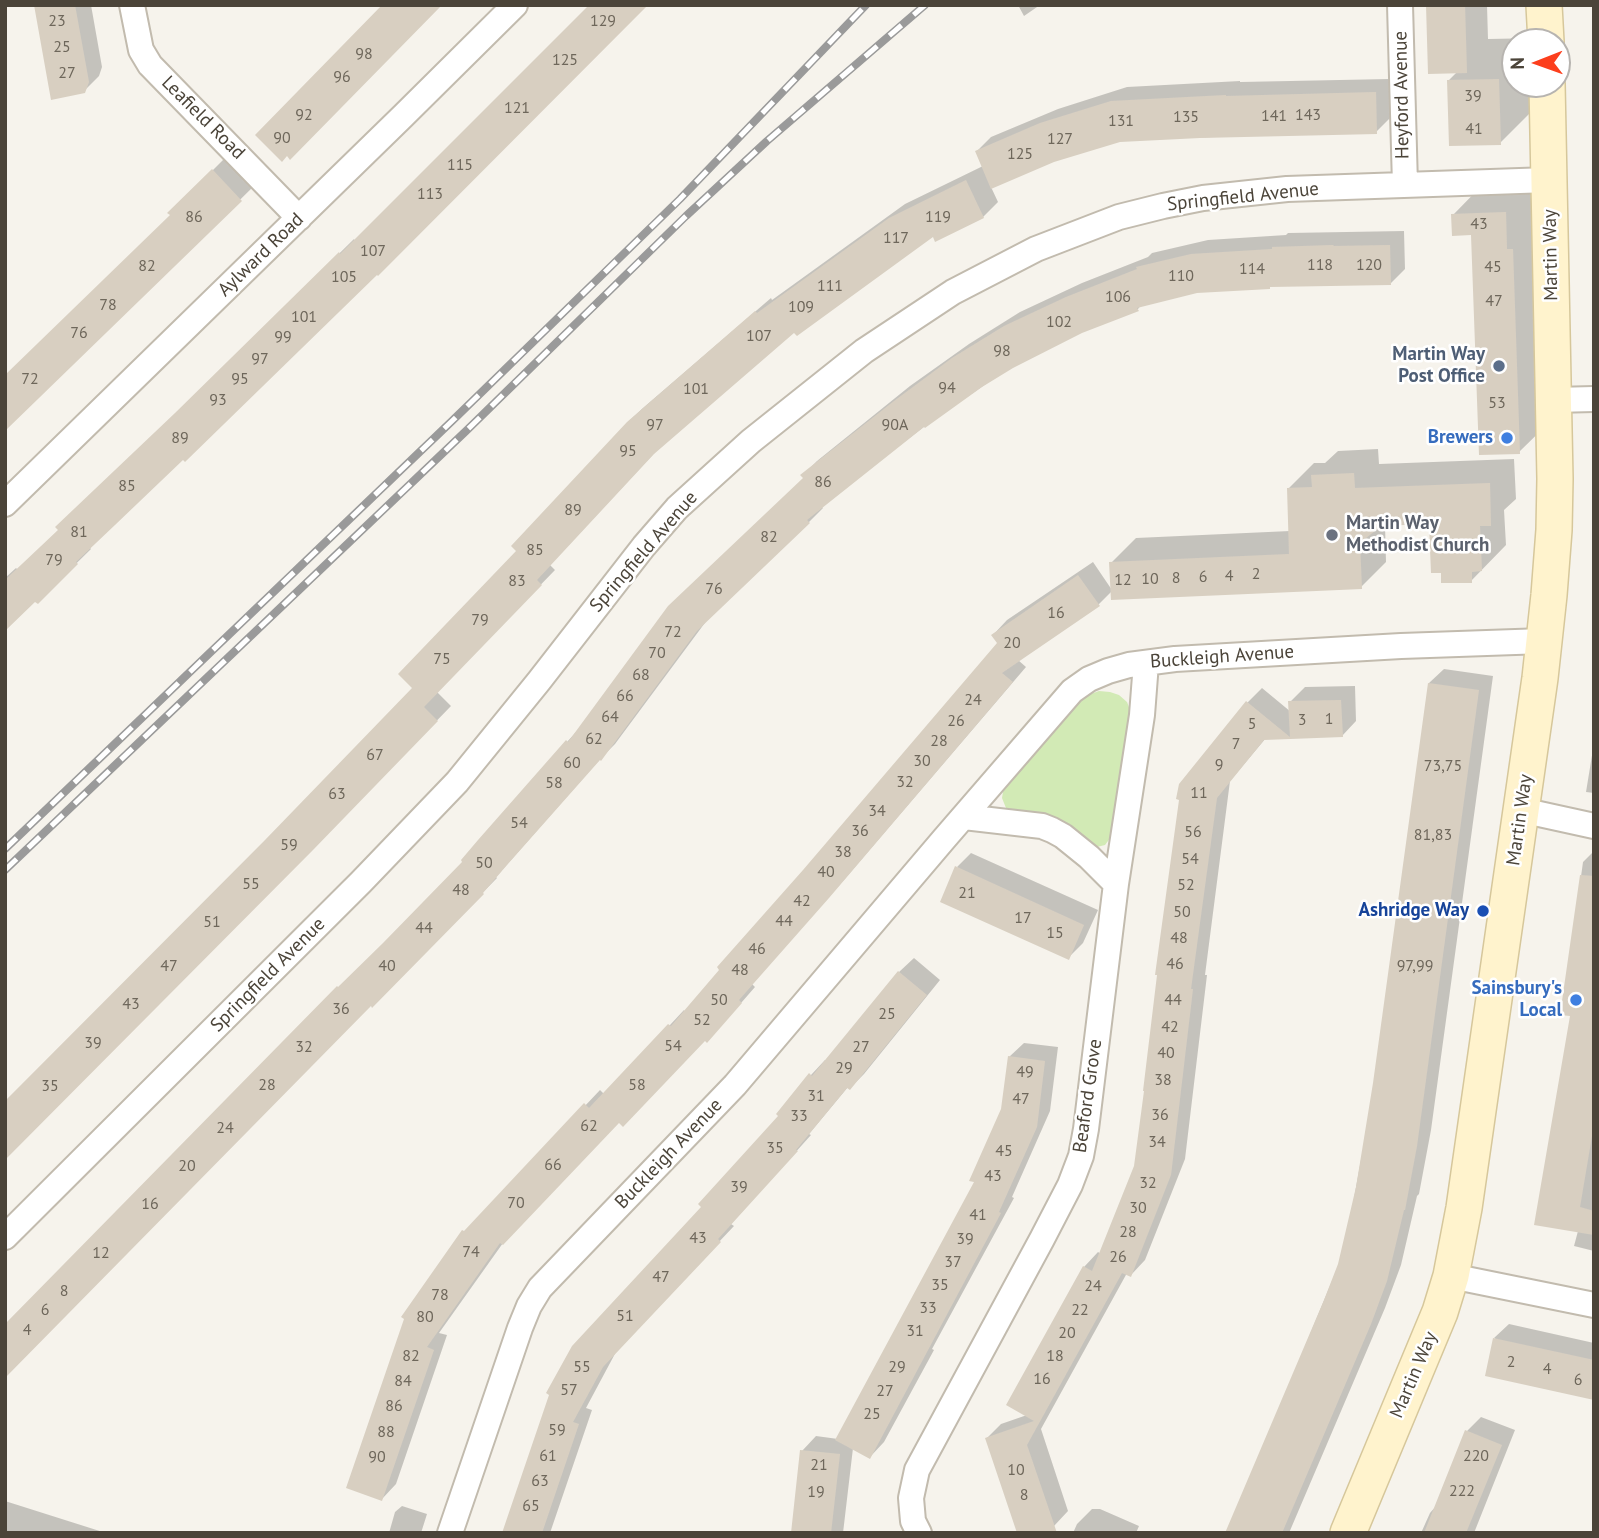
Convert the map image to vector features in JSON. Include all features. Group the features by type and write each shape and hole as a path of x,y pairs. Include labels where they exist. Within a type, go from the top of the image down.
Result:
{"main road":[{"path":"1544,5 1545,28"},
{"name":"Martin Way","path":"1348,1533 1440,1312 1451,1276 1464,1208 1545,641 1554,530 1547,98"}],"street":[{"name":"Leafield Road","path":"132,5 142,50 150,65 299,218"},
{"name":"Aylward Road","path":"5,503 515,5"},
{"name":"Heyford Avenue","path":"1399,5 1405,185"},
{"name":"Springfield Avenue","path":"5,1237 361,882 457,782 644,546 677,509 751,441 864,351 996,268 1035,249 1119,217 1163,205 1287,189 1549,180"},
{"path":"1554,400 1594,399"},
{"name":"Buckleigh Avenue","path":"450,1533 520,1328 540,1288 735,1085 1072,691 1089,679 1108,671 1129,665 1175,659 1545,641"},
{"name":"Beaford Grove","path":"919,1533 913,1521 911,1498 917,1470 1042,1240 1070,1185 1081,1156 1116,884 1142,715 1146,663"},
{"path":"1521,810 1594,826"},
{"path":"964,817 1042,826 1052,830 1089,857 1116,884"},
{"path":"1451,1276 1594,1305"}],"green space":[{"path":"1099,691 1119,695 1127,702 1131,712 1111,837 1105,845 1097,847 1065,823 1049,815 1017,813 1006,808 1002,798 1004,786 1073,705 1085,696"}],"building":[{"path":"34,5 75,5 89,82 85,93 51,100"},
{"path":"382,5 442,5 290,160 287,156 282,162 255,135"},
{"path":"589,5 648,5 378,276 185,462 183,460 76,562 78,564 38,604 35,602 5,631 5,580 58,530 55,527 339,252 340,254"},
{"path":"1426,5 1465,5 1467,73 1428,74"},
{"path":"1499,79 1501,145 1449,146 1447,80"},
{"path":"1376,92 1377,134 1120,142 1054,162 991,189 975,151 1040,123 1111,101"},
{"path":"212,169 242,201 5,431 5,375 170,215 167,213"},
{"path":"966,180 984,218 935,242 933,237 797,336 794,333 654,454 537,580 542,585 424,707 438,721 5,1160 5,1101 412,688 398,674 516,551 511,546 627,422 755,311 757,313 889,218"},
{"path":"1506,212 1507,249 1513,249 1520,454 1479,455 1471,235 1452,236 1451,214"},
{"path":"1333,245 1390,245 1391,285 1270,287 1197,293 1137,308 1139,311 1082,333 982,387 924,427 807,520 810,523 697,631 601,761 484,894 5,1378 5,1324 462,862 566,740 568,742 668,606 803,478 800,475 952,358 1004,326 1066,297 1137,269 1136,267 1191,254"},
{"name":"Martin Way Methodist Church","path":"1354,473 1355,488 1490,483 1491,526 1480,526 1482,571 1472,572 1472,583 1441,583 1441,573 1431,573 1429,524 1381,526 1360,543 1362,589 1111,600 1109,562 1289,554 1287,488 1312,487 1311,475"},
{"path":"1078,575 1100,606 1002,673 1013,682 739,1000 742,1003 707,1043 705,1041 623,1127 619,1123 503,1245 500,1243 427,1347 434,1350 382,1501 346,1488 404,1319 401,1317 462,1230 464,1231 584,1103 589,1108 668,1024 671,1026 719,970 717,967 997,643 991,635"},
{"path":"1428,683 1479,690 1417,1146 1405,1210 1387,1281 1371,1324 1282,1533 1225,1533 1338,1264 1356,1187 1373,1083"},
{"path":"1341,700 1343,737 1264,740 1217,798 1191,989 1171,1175 1131,1277 1122,1273 1027,1445 1057,1533 1017,1533 985,1438 1034,1421 1006,1405 1083,1266 1092,1271 1134,1166 1179,784 1246,701 1290,737 1288,701"},
{"path":"955,866 1084,925 1069,960 940,902"},
{"path":"1580,875 1594,876 1594,1124 1580,1207 1594,1211 1594,1235 1534,1225 1570,1016 1560,1015"},
{"path":"898,971 927,995 850,1090 847,1088 796,1150 798,1151 718,1239 721,1242 603,1367 573,1422 579,1424 542,1533 502,1533 549,1395 546,1393 572,1346 701,1207 698,1204 778,1116 776,1114 809,1073 812,1076"},
{"path":"1008,1056 1045,1061 1037,1127 999,1212 1001,1213 870,1459 835,1440 974,1182 969,1181 1001,1109"},
{"path":"1493,1338 1594,1360 1594,1400 1485,1376"},
{"path":"1465,1430 1502,1445 1466,1533 1424,1533"},
{"path":"800,1450 840,1454 831,1533 791,1533"}],"railway":[{"path":"5,849 680,199 866,5"},
{"path":"5,870 466,431 686,216 767,141 925,5"}],"place":[{"name":"Martin Way Post Office","path":"1499,366"},
{"name":"Brewers","path":"1507,438"},
{"name":"Martin Way Methodist Church","path":"1332,535"},
{"name":"Ashridge Way","path":"1483,911"},
{"name":"Sainsbury's Local","path":"1576,1000"}]}
